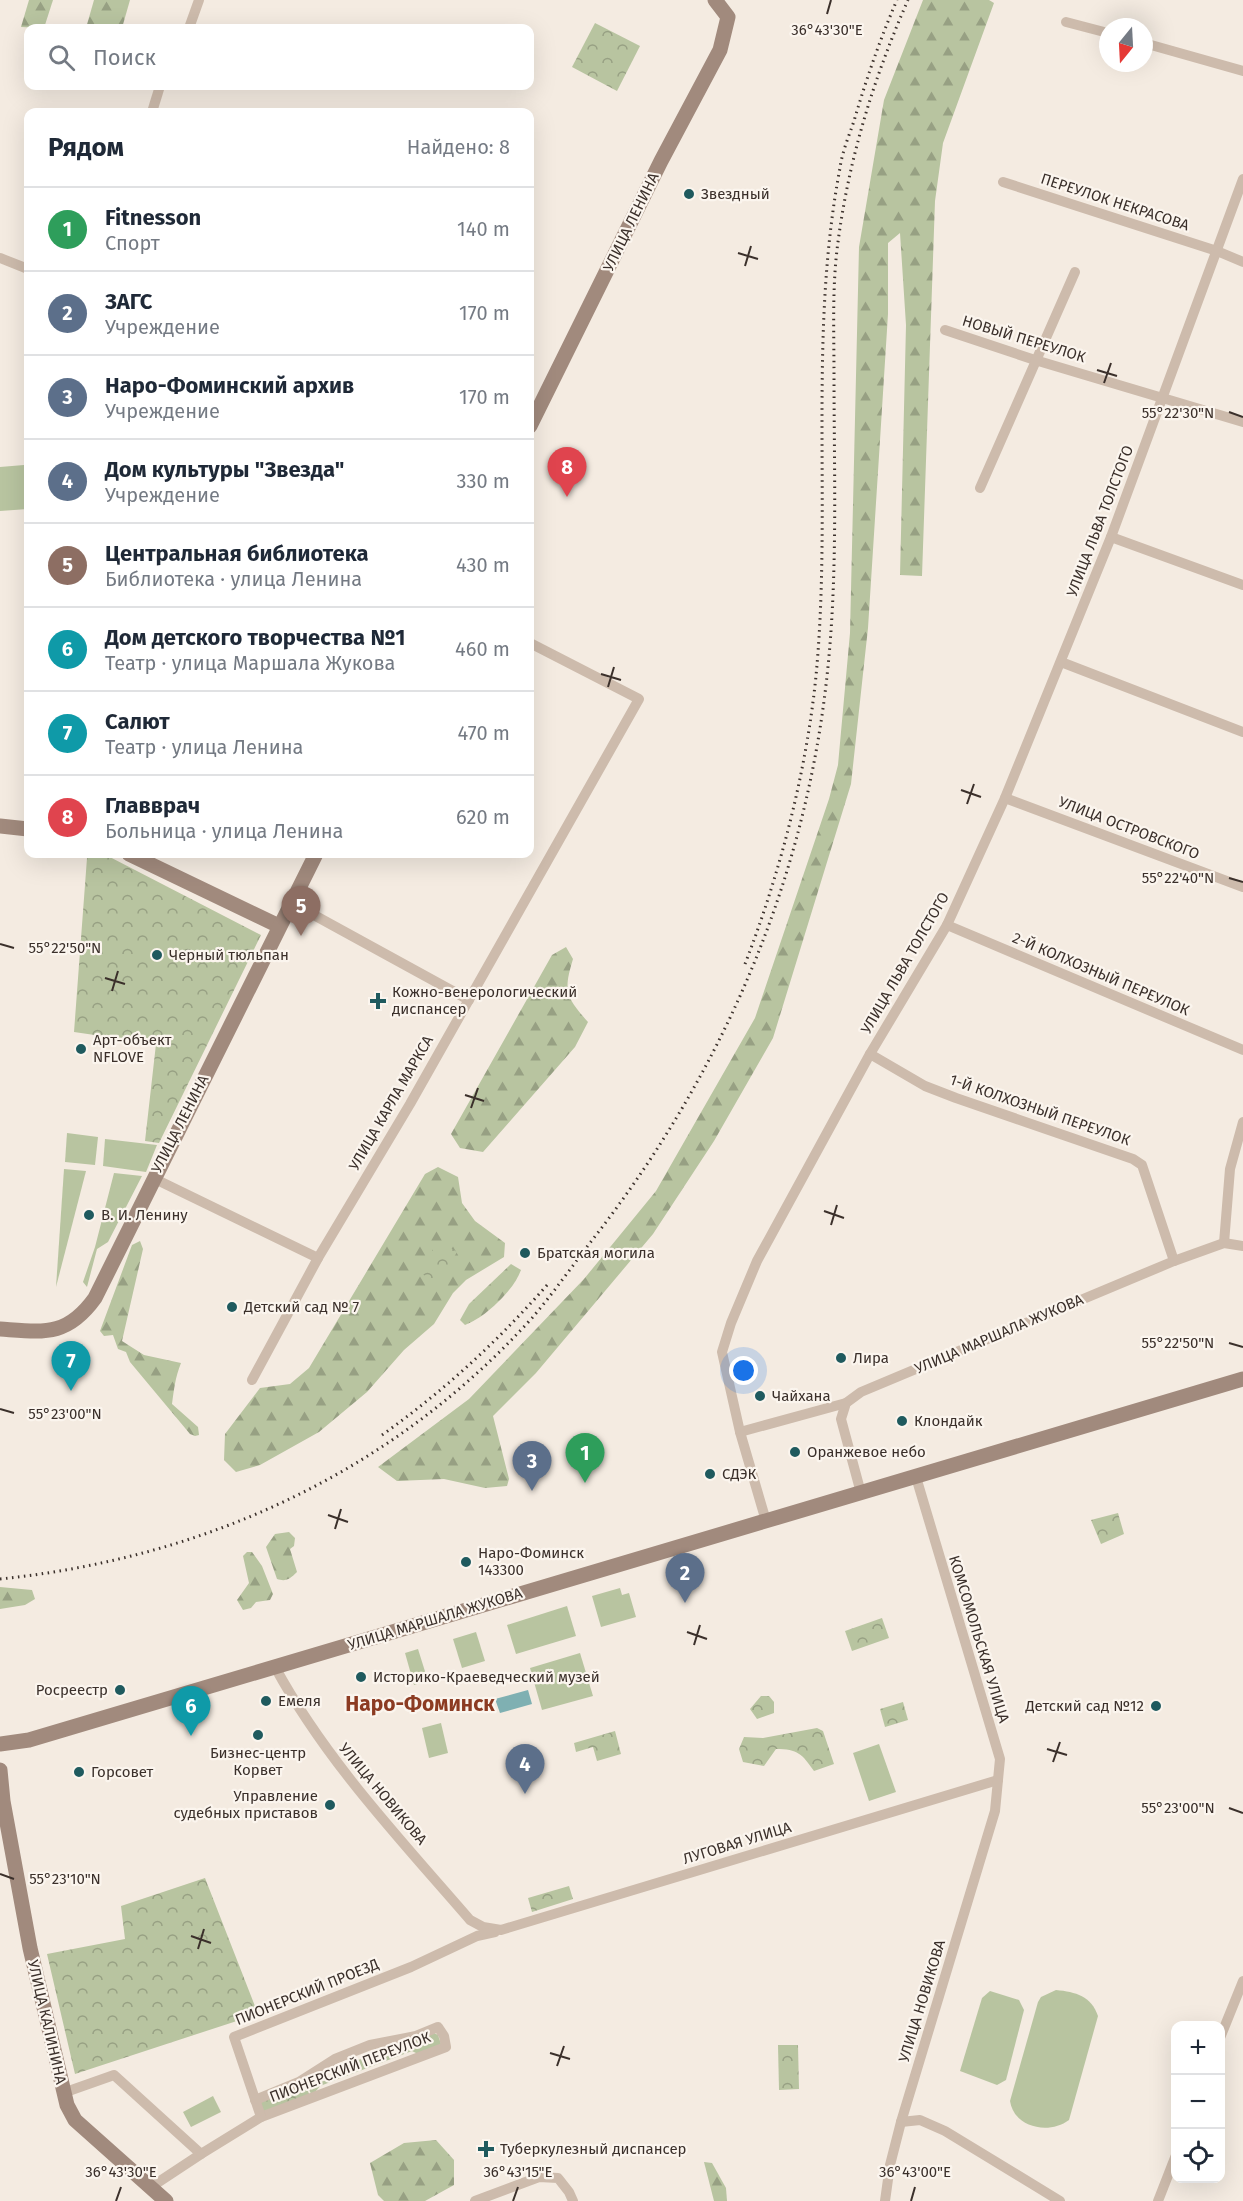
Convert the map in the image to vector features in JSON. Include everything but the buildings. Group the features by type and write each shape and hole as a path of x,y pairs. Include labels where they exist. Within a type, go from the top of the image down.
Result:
{"street":[{"path":"190,24 199,0"},
{"name":"УЛИЦА ЛЕНИНА","path":"534,418 661,161 720,50 728,17 715,0"},
{"path":"1066,22 1099,31"},
{"path":"1153,46 1243,71"},
{"path":"153,108 159,90"},
{"name":"УЛИЦА ЛЬВА ТОЛСТОГО","path":"766,1521 740,1432 722,1352 731,1323 758,1261 870,1054 947,926 1005,798 1111,537 1243,179"},
{"name":"ПЕРЕУЛОК НЕКРАСОВА","path":"1003,182 1217,251 1243,262"},
{"path":"0,258 24,267"},
{"path":"980,488 1075,272"},
{"name":"НОВЫЙ ПЕРЕУЛОК","path":"945,330 1035,360 1164,396 1243,422"},
{"path":"1111,537 1243,585"},
{"name":"УЛИЦА КАРЛА МАРКСА","path":"252,1380 318,1258 469,1000 639,699 534,645"},
{"path":"1061,662 1243,732"},
{"name":"УЛИЦА ОСТРОВСКОГО","path":"1005,798 1243,887"},
{"path":"0,826 24,829"},
{"path":"137,858 279,926"},
{"name":"УЛИЦА ЛЕНИНА","path":"0,1329 50,1332 75,1321 95,1298 314,858"},
{"path":"292,903 469,1000"},
{"name":"2-Й КОЛХОЗНЫЙ ПЕРЕУЛОК","path":"947,926 1243,1050"},
{"name":"1-Й КОЛХОЗНЫЙ ПЕРЕУЛОК","path":"870,1054 925,1086 1133,1159 1142,1165 1174,1261"},
{"path":"1224,1243 1230,1169 1243,1122"},
{"path":"153,1178 318,1258"},
{"name":"УЛИЦА МАРШАЛА ЖУКОВА","path":"740,1432 846,1403 870,1388 1174,1261 1224,1243 1243,1246"},
{"name":"УЛИЦА МАРШАЛА ЖУКОВА","path":"1,1765 5,1745 1243,1379"},
{"path":"846,1403 841,1419 861,1493"},
{"name":"КОМСОМОЛЬСКАЯ УЛИЦА","path":"916,1477 1000,1760 994,1811"},
{"name":"УЛИЦА НОВИКОВА","path":"275,1667 298,1710 326,1748 470,1920 483,1927"},
{"path":"0,1758 1,1765"},
{"name":"УЛИЦА КАЛИНИНА","path":"1,1765 2,1800 30,1948 63,2093 75,2120 166,2201"},
{"name":"ЛУГОВАЯ УЛИЦА","path":"483,1927 501,1930 998,1780"},
{"name":"УЛИЦА НОВИКОВА","path":"885,2201 890,2165 901,2122 994,1811"},
{"name":"ПИОНЕРСКИЙ ПРОЕЗД","path":"261,2117 234,2037 411,1967 477,1936 501,1930"},
{"path":"1225,2028 1243,1981"},
{"name":"ПИОНЕРСКИЙ ПЕРЕУЛОК","path":"255,2100 299,2082 335,2059 370,2045 416,2036 438,2027 444,2036 446,2047 261,2117"},
{"path":"63,2093 114,2075 201,2154"},
{"path":"151,2187 261,2117"},
{"path":"901,2122 920,2120 945,2131 1060,2201"},
{"path":"1158,2201 1171,2168"},
{"path":"475,2201 539,2177 558,2178 570,2192 573,2201"}],"green space":[{"path":"29,0 53,0 45,24 24,24 24,27 21,27"},
{"path":"94,0 130,0 123,24 87,24"},
{"path":"923,0 989,0 994,3 943,143 935,201 922,576 900,575 906,325 900,233 888,243 888,314 868,628 851,784 773,1038 714,1141 653,1234 536,1373 493,1416 509,1479 507,1486 485,1488 444,1479 397,1481 378,1467 469,1399 584,1279 656,1191 755,1018 829,799 838,765 850,633 859,247 884,100"},
{"path":"595,23 640,46 617,91 572,67"},
{"path":"24,465 24,509 0,511 0,467"},
{"path":"87,858 112,858 261,935 159,1143 145,1141 156,1044 74,1032"},
{"path":"566,947 573,959 568,979 568,994 588,1022 575,1047 483,1152 460,1148 451,1134 552,955"},
{"path":"67,1133 98,1137 95,1165 65,1162"},
{"path":"105,1139 157,1145 146,1172 103,1166"},
{"path":"438,1167 458,1177 462,1203 475,1221 505,1243 504,1257 466,1280 453,1293 434,1324 404,1350 367,1392 319,1432 260,1465 236,1472 224,1460 225,1434 260,1388 290,1384 309,1368 425,1174"},
{"path":"64,1169 86,1171 56,1287"},
{"path":"114,1173 142,1176 108,1242 97,1249 87,1287 83,1282 95,1247"},
{"path":"140,1241 143,1249 122,1341 144,1355 181,1363 172,1404 198,1427 199,1435 190,1434 130,1362 126,1352 118,1349 113,1335 104,1336 100,1331 132,1245"},
{"path":"438,1241 457,1252 438,1284 419,1272"},
{"path":"511,1264 521,1270 512,1286 490,1310 465,1325 460,1320 469,1304"},
{"path":"1118,1513 1124,1534 1101,1544 1091,1520"},
{"path":"289,1532 295,1538 294,1546 290,1549 297,1572 288,1579 280,1580 277,1579 266,1547 275,1534"},
{"path":"247,1552 252,1552 262,1566 273,1594 270,1600 256,1602 251,1608 243,1610 237,1600 249,1583 243,1556"},
{"path":"0,1587 32,1590 35,1599 25,1605 0,1609"},
{"path":"620,1588 622,1595 629,1593 636,1617 601,1627 592,1596"},
{"path":"567,1606 576,1636 516,1654 507,1625"},
{"path":"882,1618 889,1638 852,1651 845,1631"},
{"path":"476,1632 485,1661 462,1668 453,1639"},
{"path":"418,1649 428,1681 414,1685 405,1653"},
{"path":"580,1653 593,1696 542,1710 530,1668"},
{"path":"761,1696 769,1696 774,1702 774,1713 757,1719 750,1709"},
{"path":"903,1702 908,1720 885,1727 880,1709"},
{"path":"441,1723 448,1753 429,1758 422,1728"},
{"path":"817,1728 823,1731 834,1764 814,1771 795,1751 776,1749 764,1766 743,1762 739,1749 744,1737 763,1738"},
{"path":"615,1731 621,1754 597,1761 593,1747 576,1752 574,1743"},
{"path":"879,1744 896,1792 869,1801 853,1753"},
{"path":"205,1878 258,2014 75,2074 47,1954 125,1939 121,1906"},
{"path":"569,1886 573,1899 532,1912 528,1898"},
{"path":"1056,1990 1082,1996 1095,2009 1098,2016 1069,2120 1061,2125 1043,2128 1025,2123 1013,2110 1010,2101 1038,2002 1041,1997"},
{"path":"990,1991 1019,2000 1024,2010 1006,2080 997,2085 960,2071 982,1998"},
{"path":"432,2032 438,2035 441,2044 420,2055 412,2051 320,2086 312,2096 308,2087 355,2069 357,2060 362,2059 367,2064 403,2050 404,2043"},
{"path":"778,2045 798,2045 799,2089 779,2090"},
{"path":"302,2085 306,2087 311,2098 263,2116 259,2102"},
{"path":"213,2096 221,2112 191,2127 183,2112"},
{"path":"436,2140 454,2160 454,2185 425,2201 384,2201 378,2195 370,2163 404,2143"},
{"path":"704,2162 712,2163 726,2188 727,2201 714,2201"}],"water":[{"path":"528,1690 532,1704 500,1713 495,1699"}],"railway":[{"path":"745,964 758,930 790,823 812,713 820,613 823,358 830,231 844,150 868,75 897,0"},
{"path":"0,1579 76,1568 150,1551 222,1528 291,1498 357,1463 419,1421 478,1373 550,1297 644,1168 685,1104 721,1037 752,969 778,898 800,826 816,752 827,676 833,601 834,307 838,242 849,180 864,118 884,58 908,0"},
{"path":"382,1435 470,1364 548,1284"}],"place":[{"name":"Звездный","path":"689,194"},
{"name":"Главврач","path":"567,497"},
{"name":"Центральная библиотека","path":"301,936"},
{"name":"Черный тюльпан","path":"157,955"},
{"name":"Кожно-венерологический диспансер","path":"378,1001"},
{"name":"Арт-объект NFLOVE","path":"81,1049"},
{"name":"В. И. Ленину","path":"89,1215"},
{"name":"Братская могила","path":"525,1253"},
{"name":"Детский сад № 7","path":"232,1307"},
{"name":"Лира","path":"841,1358"},
{"name":"Салют","path":"71,1391"},
{"name":"Чайхана","path":"760,1396"},
{"name":"Клондайк","path":"902,1421"},
{"name":"Оранжевое небо","path":"795,1452"},
{"name":"СДЭК","path":"710,1474"},
{"name":"Fitnesson","path":"585,1483"},
{"name":"Наро-Фоминский архив","path":"532,1491"},
{"name":"Наро-Фоминск 143300","path":"466,1562"},
{"name":"ЗАГС","path":"685,1603"},
{"name":"Историко-Краеведческий музей","path":"361,1677"},
{"name":"Росреестр","path":"120,1690"},
{"name":"Емеля","path":"266,1701"},
{"name":"Детский сад №12","path":"1156,1706"},
{"name":"Бизнес-центр Корвет","path":"258,1735"},
{"name":"Дом детского творчества №1","path":"191,1736"},
{"name":"Горсовет","path":"79,1772"},
{"name":"Дом культуры \"Звезда\"","path":"525,1794"},
{"name":"Управление судебных приставов","path":"330,1805"},
{"name":"Туберкулезный диспансер","path":"486,2149"}],"district":[{"name":"Наро-Фоминск","path":"420,1704"}]}
